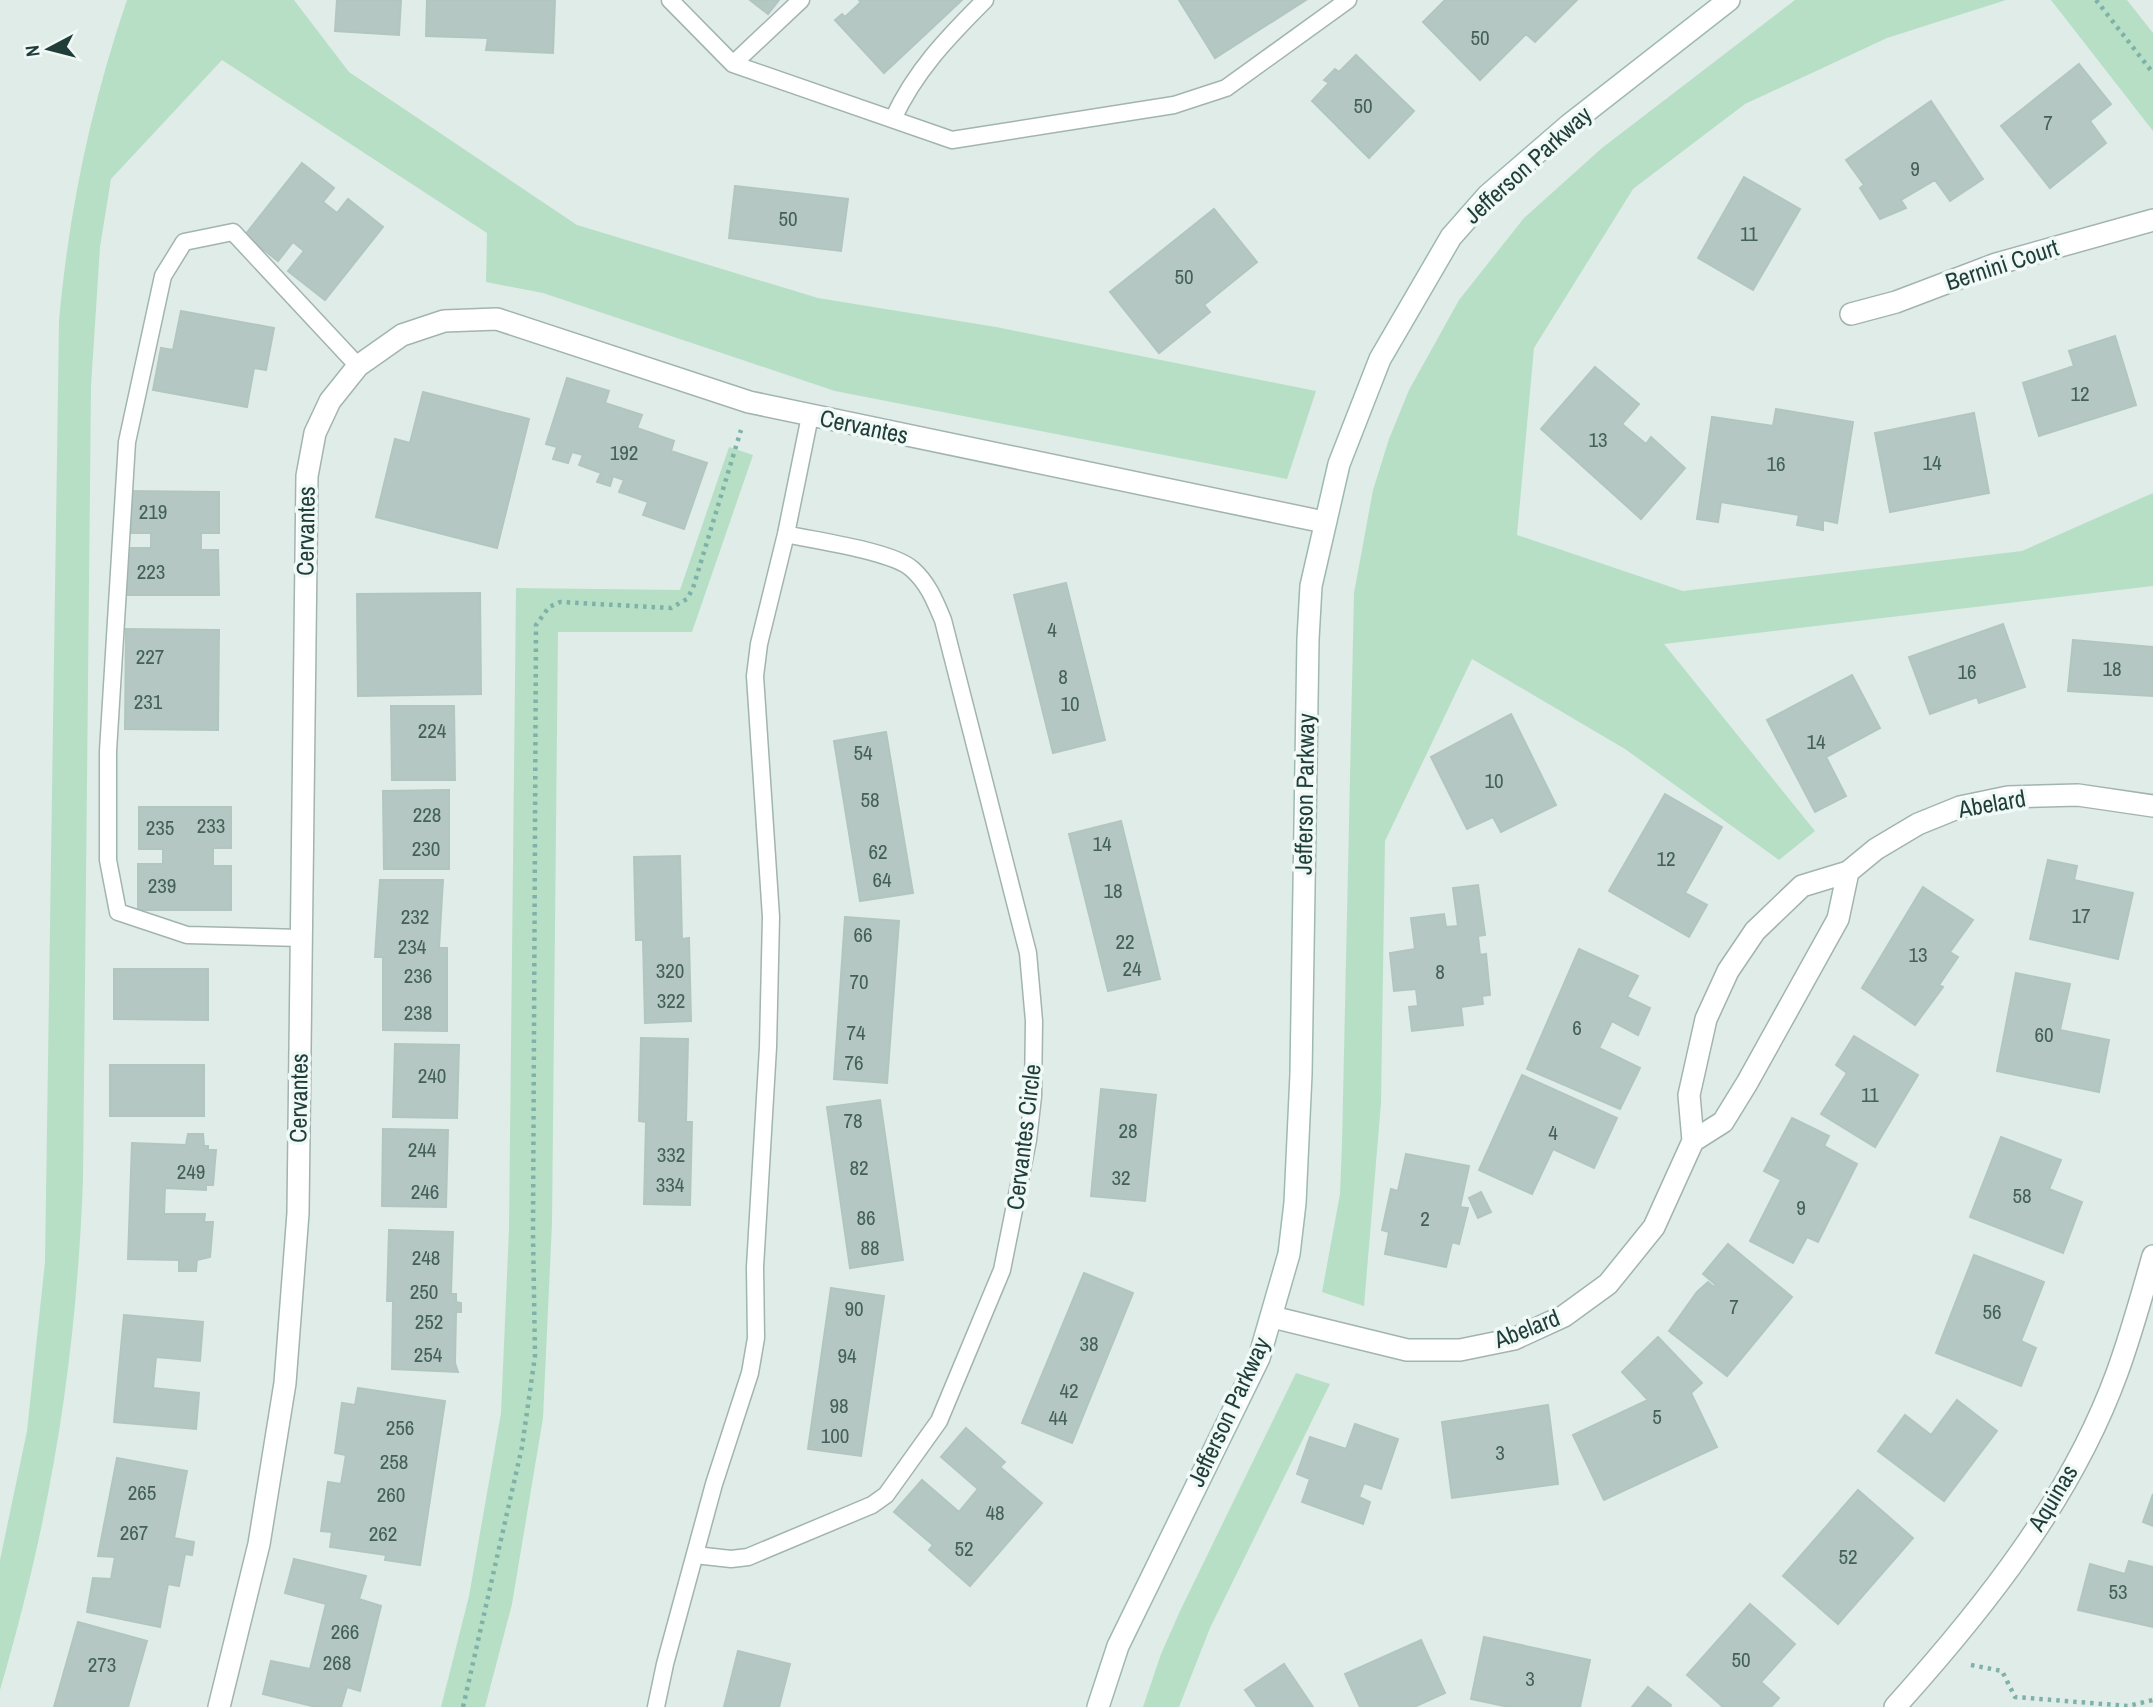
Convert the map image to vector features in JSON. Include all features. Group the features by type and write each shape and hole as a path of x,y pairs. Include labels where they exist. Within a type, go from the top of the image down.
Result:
{"street":[{"name":"Jefferson Parkway","path":"1098,1707 1118,1646 1259,1358 1289,1254 1295,1203 1301,1074 1311,586 1339,464 1380,359 1451,237 1488,195 1569,125 1729,0"},
{"name":"Bernini Court","path":"1851,314 1896,302 1996,264 2153,220"},
{"name":"Cervantes","path":"219,1707 259,1544 285,1382 298,1213 307,476 315,433 330,401 358,366 402,335 433,324 498,318 749,402 1324,522"},
{"name":"Abelard","path":"1272,1317 1407,1350 1461,1350 1514,1339 1564,1316 1608,1284 1654,1227 1693,1141 1689,1095 1695,1057 1706,1019 1728,971 1755,931 1801,886 1848,872 1876,849 1918,824 1960,807 2008,797 2078,795 2153,806"},
{"path":"1693,1141 1723,1122 1754,1072 1838,919 1848,872"},
{"name":"Aquinas","path":"1895,1707 1935,1664 2002,1580 2070,1472 2116,1375 2153,1256"}],"lane":[{"path":"670,0 733,64 952,140 1174,105 1226,88 1348,0"},
{"path":"733,64 801,0"},
{"path":"893,119 906,92 928,58 985,0"},
{"path":"301,938 187,935 118,912 108,860 108,751 127,442 163,276 184,242 233,233 358,366"},
{"path":"656,1707 695,1555 750,1373 757,1338 755,1268 768,1046 771,917 755,676 759,644 786,534 810,416"},
{"name":"Cervantes Circle","path":"695,1555 731,1559 747,1557 872,1506 886,1494 939,1421 1002,1270 1028,1140 1033,1096 1034,1021 1028,953 943,620 932,592 911,568 883,555 786,534"}],"path":[{"path":"2096,0 2153,73"},
{"path":"463,1707 522,1447 535,1356 533,1233 536,625 549,607 560,602 671,608 687,598 693,589 749,402"},
{"path":"1935,1664 1976,1665 2002,1671 2015,1697 2128,1706 2153,1700"}],"green space":[{"path":"127,0 294,0 349,72 577,225 818,298 996,327 1316,391 1287,479 835,391 543,293 486,282 487,233 222,60 111,179 100,247 91,386 83,1180 80,1247 67,1375 47,1500 34,1562 0,1690 0,1560 27,1431 45,1262 59,321 83,158"},
{"path":"1795,0 2006,0 1887,38 1745,104 1633,189 1534,348 1517,535 1683,591 2022,551 2153,493 2153,586 1664,644 1815,831 1779,860 1625,749 1472,659 1385,841 1381,1103 1364,1306 1322,1292 1340,1194 1354,593 1373,490 1389,439 1409,390 1459,300 1524,218 1602,148"},
{"path":"2051,0 2127,0 2153,33 2153,131"},
{"path":"729,447 753,455 692,632 558,632 552,1223 543,1418 512,1604 485,1707 441,1707 469,1596 501,1413 509,1229 516,588 680,590"},
{"path":"1296,1373 1330,1384 1210,1628 1179,1707 1143,1707 1161,1654 1180,1611"}],"building":[{"path":"337,0 401,0 399,35 335,31"},
{"path":"427,0 555,0 553,53 486,50 488,38 426,36"},
{"path":"750,0 779,0 768,14"},
{"path":"859,0 962,0 884,73 835,20 842,14 845,17 861,2"},
{"path":"1179,0 1306,0 1215,58"},
{"path":"1445,0 1577,0 1535,42 1526,34 1480,80 1423,22"},
{"path":"1356,55 1414,111 1369,158 1312,101 1329,83 1324,80 1335,69 1339,72"},
{"path":"2079,64 2111,104 2090,121 2106,143 2050,188 2001,126"},
{"path":"1931,101 1983,179 1950,201 1935,180 1901,200 1906,208 1880,219 1860,188 1864,185 1846,160"},
{"path":"302,163 334,188 323,202 337,213 348,199 383,227 325,300 288,271 304,251 293,242 278,261 245,235"},
{"path":"1744,177 1800,209 1753,290 1698,258"},
{"path":"735,186 848,199 841,251 729,238"},
{"path":"1214,209 1257,262 1204,305 1210,312 1159,353 1110,292"},
{"path":"181,311 274,328 266,370 254,368 247,407 153,390 161,348 173,350"},
{"path":"2115,336 2136,405 2039,436 2023,383 2074,366 2069,351"},
{"path":"1595,367 1639,404 1622,424 1646,444 1651,437 1685,468 1641,519 1541,429"},
{"path":"567,378 609,391 605,403 642,415 637,428 674,441 671,451 707,463 684,529 643,515 648,502 619,492 624,480 613,476 610,486 597,482 601,473 579,465 583,455 572,452 568,463 553,459 557,447 546,444"},
{"path":"423,392 529,419 497,548 376,517 395,439 410,443"},
{"path":"1776,409 1853,422 1837,523 1823,520 1823,530 1797,525 1799,515 1721,502 1718,522 1697,519 1712,417 1773,426"},
{"path":"1974,413 1989,493 1890,512 1875,433"},
{"path":"126,491 219,492 219,533 201,533 201,550 218,550 219,595 126,595 126,548 151,548 151,533 126,533"},
{"path":"1066,583 1105,740 1053,753 1014,595"},
{"path":"480,593 481,694 358,696 357,594"},
{"path":"2003,624 2025,687 1979,703 1977,697 1930,714 1909,657"},
{"path":"126,629 219,630 218,730 125,729"},
{"path":"2073,640 2153,647 2153,696 2068,691"},
{"path":"1852,675 1880,728 1826,757 1846,796 1815,812 1767,720"},
{"path":"391,706 454,706 455,780 392,780"},
{"path":"1511,714 1556,805 1501,832 1493,817 1467,829 1431,757"},
{"path":"886,732 913,893 860,901 834,741"},
{"path":"449,790 449,869 384,869 383,791"},
{"path":"1665,794 1722,827 1685,893 1707,905 1689,937 1609,891"},
{"path":"139,807 231,807 231,848 213,848 213,866 231,866 231,910 138,910 138,864 163,864 163,849 139,849"},
{"path":"1121,821 1160,979 1108,991 1069,834"},
{"path":"680,856 682,939 689,938 691,1021 645,1023 643,940 636,940 634,857"},
{"path":"2048,860 2077,866 2074,880 2133,893 2118,959 2030,939"},
{"path":"380,880 443,880 439,948 447,948 447,1031 383,1030 383,957 375,957"},
{"path":"1478,885 1485,935 1478,936 1480,955 1486,954 1490,995 1482,996 1483,1004 1461,1007 1463,1025 1412,1031 1409,1007 1418,1006 1416,989 1394,991 1390,953 1415,949 1411,918 1444,914 1446,927 1458,926 1453,888"},
{"path":"1923,887 1973,920 1950,952 1958,957 1939,985 1943,987 1915,1025 1862,988"},
{"path":"845,917 899,921 887,1083 834,1079"},
{"path":"1579,949 1638,976 1627,997 1650,1008 1638,1035 1612,1021 1599,1048 1640,1068 1620,1109 1527,1069"},
{"path":"114,969 208,969 208,1020 114,1019"},
{"path":"2016,973 2070,984 2060,1030 2109,1040 2099,1092 1997,1071"},
{"path":"1854,1036 1918,1075 1875,1147 1821,1114 1847,1073 1836,1065"},
{"path":"641,1038 688,1039 686,1122 692,1122 690,1205 644,1204 646,1122 639,1121"},
{"path":"395,1044 459,1045 457,1118 393,1117"},
{"path":"110,1065 204,1065 204,1116 110,1116"},
{"path":"1522,1075 1617,1118 1594,1168 1553,1149 1532,1194 1479,1170"},
{"path":"1101,1089 1156,1095 1145,1201 1091,1196"},
{"path":"880,1100 903,1260 850,1268 827,1107"},
{"path":"1792,1118 1829,1136 1824,1146 1857,1164 1818,1242 1807,1237 1793,1263 1750,1241 1781,1180 1764,1171"},
{"path":"383,1129 448,1130 446,1207 382,1206"},
{"path":"188,1134 203,1134 204,1146 208,1146 208,1150 216,1150 213,1185 206,1185 206,1190 165,1188 164,1214 205,1214 204,1222 213,1222 210,1257 197,1260 196,1271 179,1271 179,1260 128,1259 132,1143 186,1145"},
{"path":"2001,1137 2061,1160 2049,1189 2082,1202 2063,1253 1970,1217"},
{"path":"1406,1154 1469,1166 1460,1207 1468,1208 1459,1244 1452,1242 1446,1267 1385,1254 1389,1232 1382,1230 1391,1189 1398,1191"},
{"path":"1481,1192 1491,1212 1478,1218 1469,1198"},
{"path":"389,1230 453,1232 451,1294 456,1294 456,1302 461,1303 461,1312 456,1312 455,1363 458,1372 392,1369 393,1301 387,1301"},
{"path":"1728,1244 1792,1297 1727,1376 1669,1331 1697,1292 1708,1282 1714,1287 1716,1285 1703,1274"},
{"path":"1974,1255 2044,1282 2021,1341 2036,1348 2021,1386 1936,1353"},
{"path":"1084,1273 1133,1293 1072,1443 1022,1423"},
{"path":"831,1288 884,1296 861,1456 808,1449"},
{"path":"124,1315 203,1322 200,1361 156,1357 153,1388 199,1393 196,1429 114,1422"},
{"path":"1658,1337 1702,1383 1691,1393 1717,1447 1604,1500 1573,1435 1648,1400 1622,1372"},
{"path":"358,1388 445,1401 420,1565 385,1560 386,1555 330,1547 332,1532 321,1531 328,1482 341,1484 346,1455 335,1453 342,1403 355,1405"},
{"path":"1957,1400 1997,1431 1944,1501 1878,1451 1905,1415 1931,1435"},
{"path":"1548,1405 1558,1484 1452,1498 1442,1422"},
{"path":"1355,1424 1398,1439 1381,1489 1364,1483 1359,1497 1370,1502 1363,1524 1302,1502 1310,1479 1297,1474 1310,1437 1346,1449"},
{"path":"966,1428 1005,1462 1000,1467 1042,1503 970,1586 929,1550 933,1545 894,1512 922,1480 959,1512 978,1489 941,1457"},
{"path":"117,1458 187,1471 174,1538 194,1542 192,1555 185,1554 179,1586 168,1584 160,1627 87,1612 93,1578 111,1579 115,1557 98,1556"},
{"path":"1858,1490 1913,1538 1838,1624 1783,1576"},
{"path":"2153,1494 2153,1526 2143,1522"},
{"path":"294,1559 366,1576 359,1599 381,1606 360,1691 347,1687 341,1707 316,1707 263,1694 271,1661 310,1669 326,1604 285,1593"},
{"path":"2129,1561 2153,1567 2153,1627 2078,1610 2090,1564 2125,1574"},
{"path":"1750,1604 1795,1644 1761,1682 1779,1698 1771,1707 1723,1707 1687,1675"},
{"path":"78,1622 147,1641 128,1707 54,1707"},
{"path":"1484,1637 1590,1660 1580,1707 1509,1707 1471,1699"},
{"path":"1421,1640 1445,1693 1414,1707 1360,1707 1345,1674"},
{"path":"738,1651 790,1664 779,1707 724,1707"},
{"path":"1284,1664 1313,1707 1257,1707 1245,1690"},
{"path":"1648,1687 1671,1705 1670,1707 1632,1707"}]}
